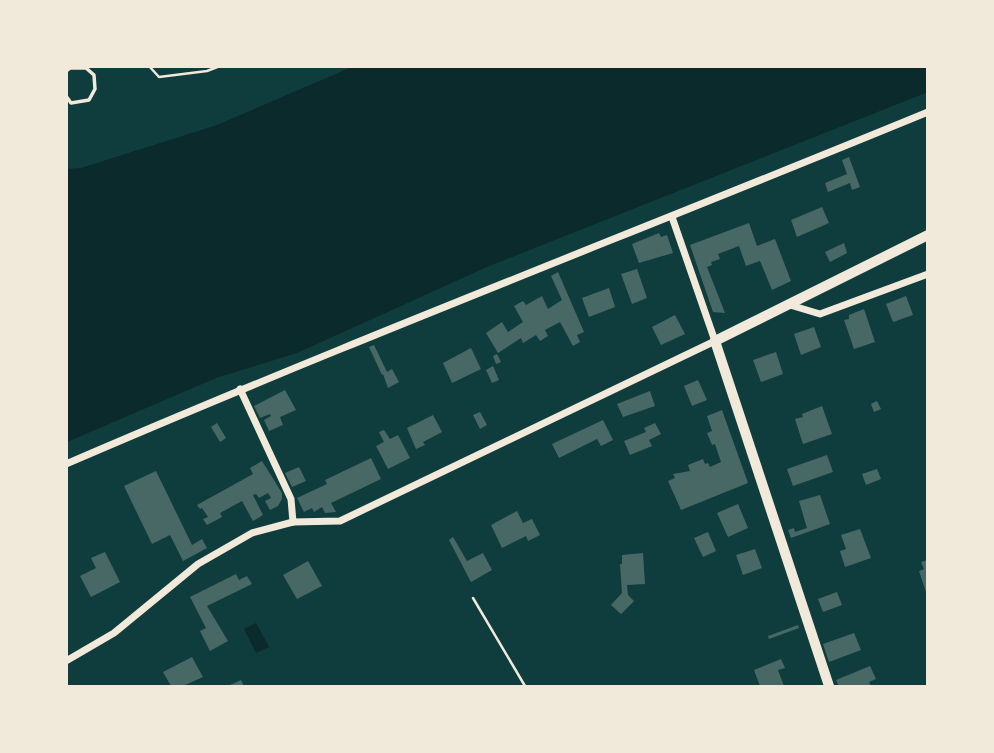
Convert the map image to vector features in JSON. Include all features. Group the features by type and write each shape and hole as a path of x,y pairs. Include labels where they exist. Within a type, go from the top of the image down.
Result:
{"street":[{"path":"66,464 240,388 672,217 928,112"},
{"path":"672,217 829,687"},
{"path":"66,661 114,633 198,564 252,533 293,523 340,521 790,306 928,235"},
{"path":"790,306 820,314 928,274"},
{"path":"240,388 291,499 293,523"}],"lane":[{"path":"66,96 71,103 89,100 95,89 94,75 86,68 68,69"}],"path":[{"path":"149,66 159,77 207,71 220,66"},
{"path":"473,598 525,687"}],"water":[{"path":"927,66 928,92 487,267 297,353 216,378 67,442 67,169 81,168 217,125 352,67"},
{"path":"256,623 269,647 256,653 244,629"}],"building":[{"path":"849,157 860,187 852,190 850,183 828,192 825,183 847,174 842,160"},
{"path":"822,207 829,223 797,237 791,220"},
{"path":"749,223 757,246 775,239 791,281 772,290 760,261 746,266 739,246 718,254 720,259 711,262 712,265 707,267 725,313 713,312 690,245"},
{"path":"659,233 661,237 667,235 673,253 639,263 632,244"},
{"path":"844,243 847,253 830,262 825,252"},
{"path":"637,269 647,298 632,304 621,274"},
{"path":"558,272 584,332 577,335 580,342 573,346 560,322 545,330 548,336 540,341 536,335 523,343 521,338 498,353 486,333 502,322 508,332 523,322 514,306 523,301 526,305 542,296 548,309 562,300 551,276"},
{"path":"609,288 615,307 589,317 582,298"},
{"path":"906,296 913,315 893,322 886,304"},
{"path":"864,309 875,342 854,349 844,320"},
{"path":"675,315 685,334 661,345 652,327"},
{"path":"814,327 821,347 801,355 794,334"},
{"path":"374,345 387,372 392,369 399,382 388,388 369,347"},
{"path":"471,348 481,369 452,383 443,363"},
{"path":"776,352 783,374 761,382 753,360"},
{"path":"497,354 501,362 496,364 493,356"},
{"path":"493,366 499,380 492,383 486,370"},
{"path":"698,380 707,400 692,406 684,386"},
{"path":"285,390 296,410 280,417 283,425 269,431 264,420 271,416 270,414 260,418 254,406"},
{"path":"650,391 655,406 623,417 617,404"},
{"path":"877,401 881,409 874,412 871,404"},
{"path":"822,406 832,434 803,444 795,419"},
{"path":"722,410 748,483 681,510 668,481 675,478 673,474 690,471 688,465 703,459 710,467 721,462 715,444 712,445 707,433 712,431 707,416"},
{"path":"480,412 487,425 480,429 473,415"},
{"path":"433,415 442,432 416,449 407,428"},
{"path":"603,420 613,440 601,446 597,439 559,458 552,444"},
{"path":"217,423 226,438 220,442 211,427"},
{"path":"655,423 661,434 649,440 652,446 630,455 624,441 646,432 644,428"},
{"path":"384,430 390,439 398,435 410,458 388,469 376,446 384,442 379,432"},
{"path":"827,455 833,472 793,486 787,469"},
{"path":"371,458 381,479 331,503 336,512 325,513 322,507 314,512 312,508 304,512 297,498 327,484 325,480"},
{"path":"262,461 282,493 278,506 270,510 265,501 271,498 268,493 259,498 256,494 253,495 263,515 253,521 242,501 220,513 222,517 207,525 203,519 208,517 197,505 253,474 250,468"},
{"path":"299,467 306,481 292,487 285,473"},
{"path":"877,469 881,479 866,485 862,474"},
{"path":"156,471 192,545 202,539 207,548 183,561 170,535 152,544 124,486"},
{"path":"820,495 830,524 791,538 788,530 794,528 795,532 807,528 799,501"},
{"path":"738,504 748,528 728,537 717,513"},
{"path":"517,511 523,523 532,519 540,535 528,541 526,536 502,548 491,525"},
{"path":"860,529 871,558 845,567 840,551 846,549 841,535"},
{"path":"708,532 716,551 703,557 694,538"},
{"path":"453,537 467,561 483,553 492,570 471,582 449,540"},
{"path":"755,549 762,568 743,575 736,555"},
{"path":"105,552 120,582 91,597 80,576 96,568 91,558"},
{"path":"643,553 645,584 627,585 628,595 634,601 621,614 611,605 622,593 622,555"},
{"path":"928,560 927,595 919,571 924,569 921,562"},
{"path":"308,561 322,586 297,599 283,575"},
{"path":"236,574 239,580 247,576 252,584 207,606 228,641 210,651 200,631 206,628 190,597"},
{"path":"837,592 842,605 823,612 818,599"},
{"path":"798,625 799,628 769,639 768,636"},
{"path":"854,633 861,650 829,662 823,644"},
{"path":"192,657 203,677 183,686 171,686 163,672"},
{"path":"781,659 785,668 778,670 784,686 760,686 754,670"},
{"path":"870,666 876,679 869,682 871,686 839,686 836,680"},
{"path":"241,680 244,686 228,686"}]}
